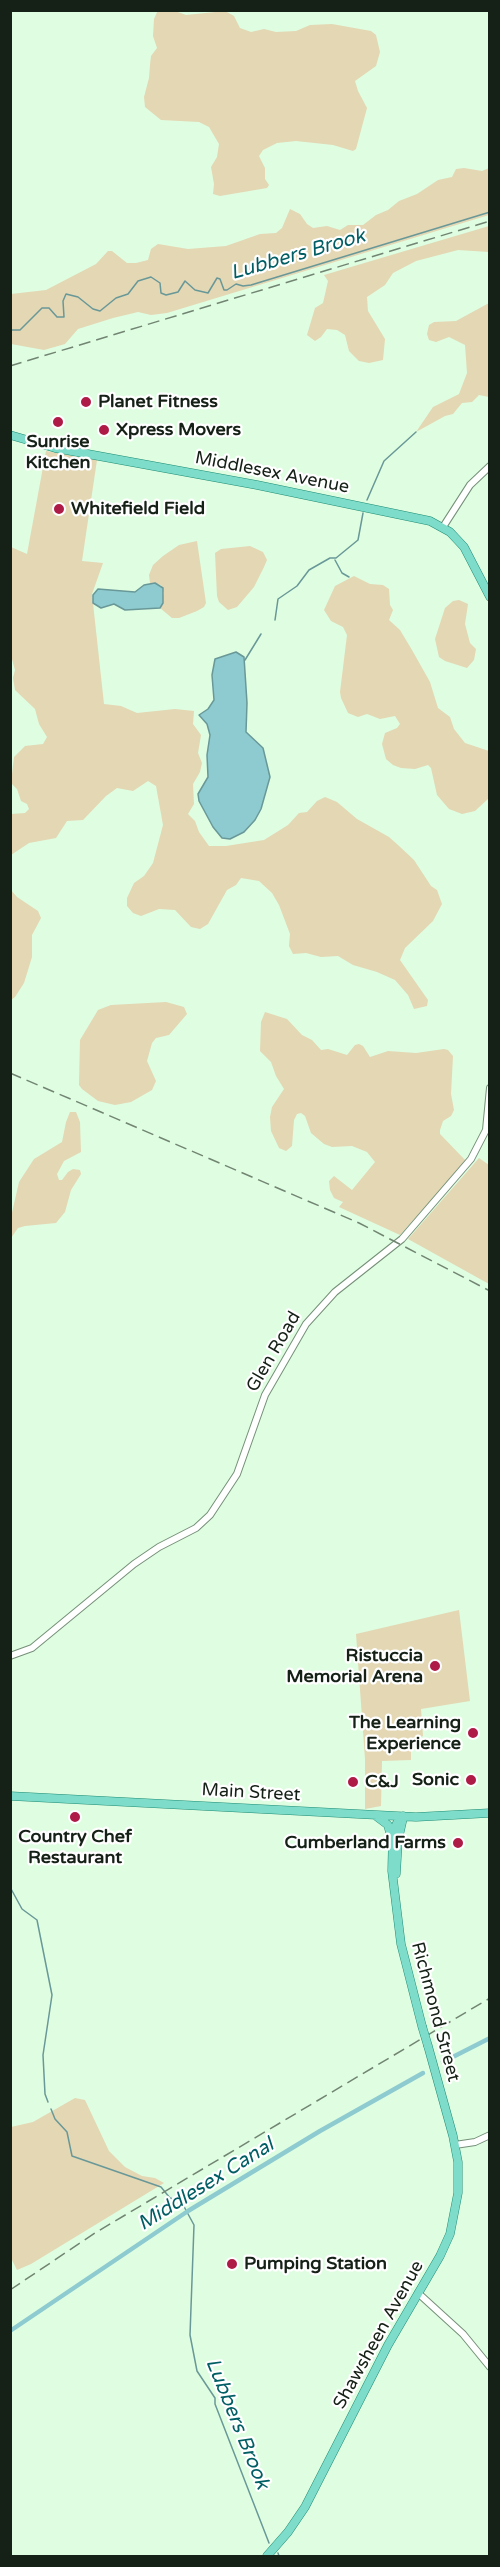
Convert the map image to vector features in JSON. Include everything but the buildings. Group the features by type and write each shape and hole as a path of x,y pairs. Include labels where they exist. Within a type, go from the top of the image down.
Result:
{"main road":[{"name":"Middlesex Avenue","path":"10,435 55,448 279,489 413,517 444,527 464,547 489,597"},
{"name":"Main Street","path":"10,1796 372,1815 444,1817 489,1813"},
{"path":"372,1815 388,1824 391,1842"},
{"path":"391,1842 396,1824 403,1816"},
{"name":"Richmond Street","path":"395,1885 398,1840 403,1816"},
{"name":"Richmond Street","path":"391,1842 401,1944 455,2145"},
{"name":"Shawsheen Avenue","path":"267,2556 288,2532 305,2506 444,2248 452,2227 458,2193 455,2145"}],"street":[{"path":"444,527 470,485 489,466"},
{"name":"Glen Road","path":"10,1656 32,1648 134,1564 152,1551 196,1528 207,1518 237,1474 265,1395 311,1317 335,1292 402,1239 474,1155 486,1130 489,1088"},
{"path":"455,2145 475,2142 489,2135"},
{"path":"418,2293 469,2340 489,2367"}],"shaded area":[{"path":"158,10 175,11 186,15 225,11 234,16 240,28 251,32 264,29 276,32 296,31 310,25 332,24 371,31 376,35 380,52 376,66 355,81 367,108 356,149 353,151 333,145 296,141 277,143 263,150 259,156 265,168 265,179 269,185 267,188 220,196 213,194 211,167 217,157 219,144 209,127 199,122 161,120 145,107 144,97 151,56 157,48 153,36 154,19"},
{"path":"489,168 489,215 167,313 151,315 138,312 113,318 78,329 65,344 44,350 11,344 11,294 46,290 96,264 108,251 112,251 127,263 136,263 148,260 151,249 158,244 188,249 226,246 260,234 276,233 282,228 290,209 300,214 313,228 327,226 340,230 348,225 363,225 399,201 417,194 438,180 452,177 456,169 482,171"},
{"path":"489,226 489,252 458,250 416,261 393,273 385,285 367,297 368,311 385,339 383,360 369,363 359,361 349,351 345,335 337,330 327,329 315,341 307,335 315,308 323,303 328,281 324,275"},
{"path":"489,303 489,397 479,395 472,402 462,403 453,414 416,432 433,407 459,394 467,373 465,345 449,337 436,342 429,340 427,334 429,325 434,322 456,321"},
{"path":"46,451 97,460 82,561 103,563 92,594 104,704 121,706 137,713 175,709 194,711 193,724 201,735 198,753 202,763 193,784 194,804 188,814 195,821 199,832 209,846 226,846 264,840 288,825 299,813 307,812 317,801 325,797 337,802 357,819 389,837 398,845 414,860 431,886 437,890 442,904 433,921 405,948 400,960 428,1000 427,1006 414,1009 408,995 395,980 353,965 338,956 293,954 289,946 290,934 279,905 272,893 259,881 241,878 236,885 227,890 208,924 200,929 191,927 175,910 159,909 141,916 133,913 127,906 127,898 134,883 144,876 153,863 163,825 156,786 148,781 133,791 117,788 83,820 67,821 56,838 29,843 11,855 11,814 25,813 29,809 27,804 21,801 17,789 11,783 14,757 25,746 43,744 47,737 39,724 35,709 15,690 13,678 15,670 10,652 11,547 27,554"},
{"path":"197,541 206,603 197,611 179,618 172,618 160,608 164,593 161,585 150,583 149,575 153,565 163,556 179,545"},
{"path":"250,546 263,552 267,560 254,587 237,607 228,610 219,602 217,596 215,553 221,549"},
{"path":"354,576 370,584 383,585 389,589 390,605 393,610 389,620 400,630 430,682 438,708 450,717 454,729 465,743 489,751 489,798 475,811 462,814 449,809 437,795 431,768 428,765 415,769 401,768 386,759 382,744 385,733 397,728 400,724 395,716 380,719 367,714 358,717 348,713 340,692 347,635 343,627 331,621 324,610 335,586"},
{"path":"459,600 468,604 465,624 470,643 476,649 474,660 467,668 439,657 435,639 445,608 453,601"},
{"path":"10,889 17,897 38,911 41,918 32,935 32,957 24,983 11,1000"},
{"path":"166,1002 184,1007 187,1014 169,1035 156,1038 152,1043 147,1061 156,1081 152,1090 131,1102 115,1105 98,1101 82,1089 79,1085 80,1040 98,1010 111,1005"},
{"path":"265,1012 287,1019 321,1050 328,1049 347,1055 355,1045 359,1044 370,1057 388,1051 416,1053 444,1049 453,1056 451,1094 454,1110 451,1116 443,1121 440,1134 466,1161 400,1235 339,1207 343,1202 334,1198 330,1190 329,1181 334,1176 352,1190 375,1162 367,1152 352,1146 332,1147 324,1144 311,1133 305,1116 301,1113 297,1114 294,1120 292,1146 286,1151 279,1148 271,1131 270,1117 272,1107 284,1089 271,1062 260,1051 261,1022"},
{"path":"70,1112 76,1112 80,1122 81,1152 64,1161 57,1174 59,1180 62,1180 73,1169 80,1170 81,1174 71,1190 65,1212 56,1223 18,1228 11,1238 11,1217 19,1182 34,1159 62,1142"},
{"path":"479,1158 489,1165 489,1284 408,1239"},
{"path":"459,1610 470,1701 421,1709 423,1736 411,1742 411,1760 382,1761 381,1806 365,1809 365,1759 356,1634"},
{"path":"75,2098 85,2100 109,2151 125,2167 142,2176 155,2178 164,2183 31,2264 17,2270 11,2258 11,2127 33,2122"}],"water":[{"path":"155,583 163,588 163,603 160,608 125,610 114,604 101,608 93,603 93,595 98,589 135,592 144,585"},
{"path":"236,652 244,657 246,732 263,748 270,777 261,809 255,820 244,832 230,839 222,838 213,827 199,801 198,794 208,777 207,755 210,735 207,724 199,715 208,709 214,700 212,675 215,659"}],"waterway":[{"name":"Lubbers Brook","path":"10,330 20,330 42,308 49,308 57,317 64,317 63,301 66,294 78,297 93,309 100,311 116,298 128,294 138,281 151,277 160,283 161,293 166,295 178,292 185,281 195,290 208,293 217,278 220,279 224,290 227,290 236,284 251,285 490,212"},
{"path":"367,500 384,461 416,432"},
{"path":"275,620 278,599 297,586 309,570 330,558 336,558 358,540 363,513"},
{"path":"335,560 342,573 349,577"},
{"path":"245,660 261,634"},
{"name":"Lubbers Brook","path":"10,1887 22,1909 37,1920 52,1995 43,2055 45,2094 48,2102"},
{"name":"Middlesex Canal","path":"443,2062 490,2038"},
{"name":"Middlesex Canal","path":"10,2331 188,2211 320,2131 423,2073"},
{"name":"Lubbers Brook","path":"51,2109 55,2119 67,2132 72,2156 161,2187 170,2198 181,2201 194,2225 190,2335 197,2371 215,2398 215,2404 269,2543"}],"railway":[{"path":"10,366 490,221"},
{"path":"10,1073 359,1223 490,1291"},
{"path":"10,2290 95,2233 490,1998"}],"place":[{"name":"Planet Fitness","path":"86,402"},
{"name":"Sunrise Kitchen","path":"58,422"},
{"name":"Xpress Movers","path":"104,430"},
{"name":"Whitefield Field","path":"59,509"},
{"name":"Ristuccia Memorial Arena","path":"435,1666"},
{"name":"The Learning Experience","path":"473,1733"},
{"name":"Sonic","path":"471,1780"},
{"name":"C&J","path":"353,1782"},
{"name":"Country Chef Restaurant","path":"75,1817"},
{"name":"Cumberland Farms","path":"458,1843"},
{"name":"Pumping Station","path":"232,2264"}]}
